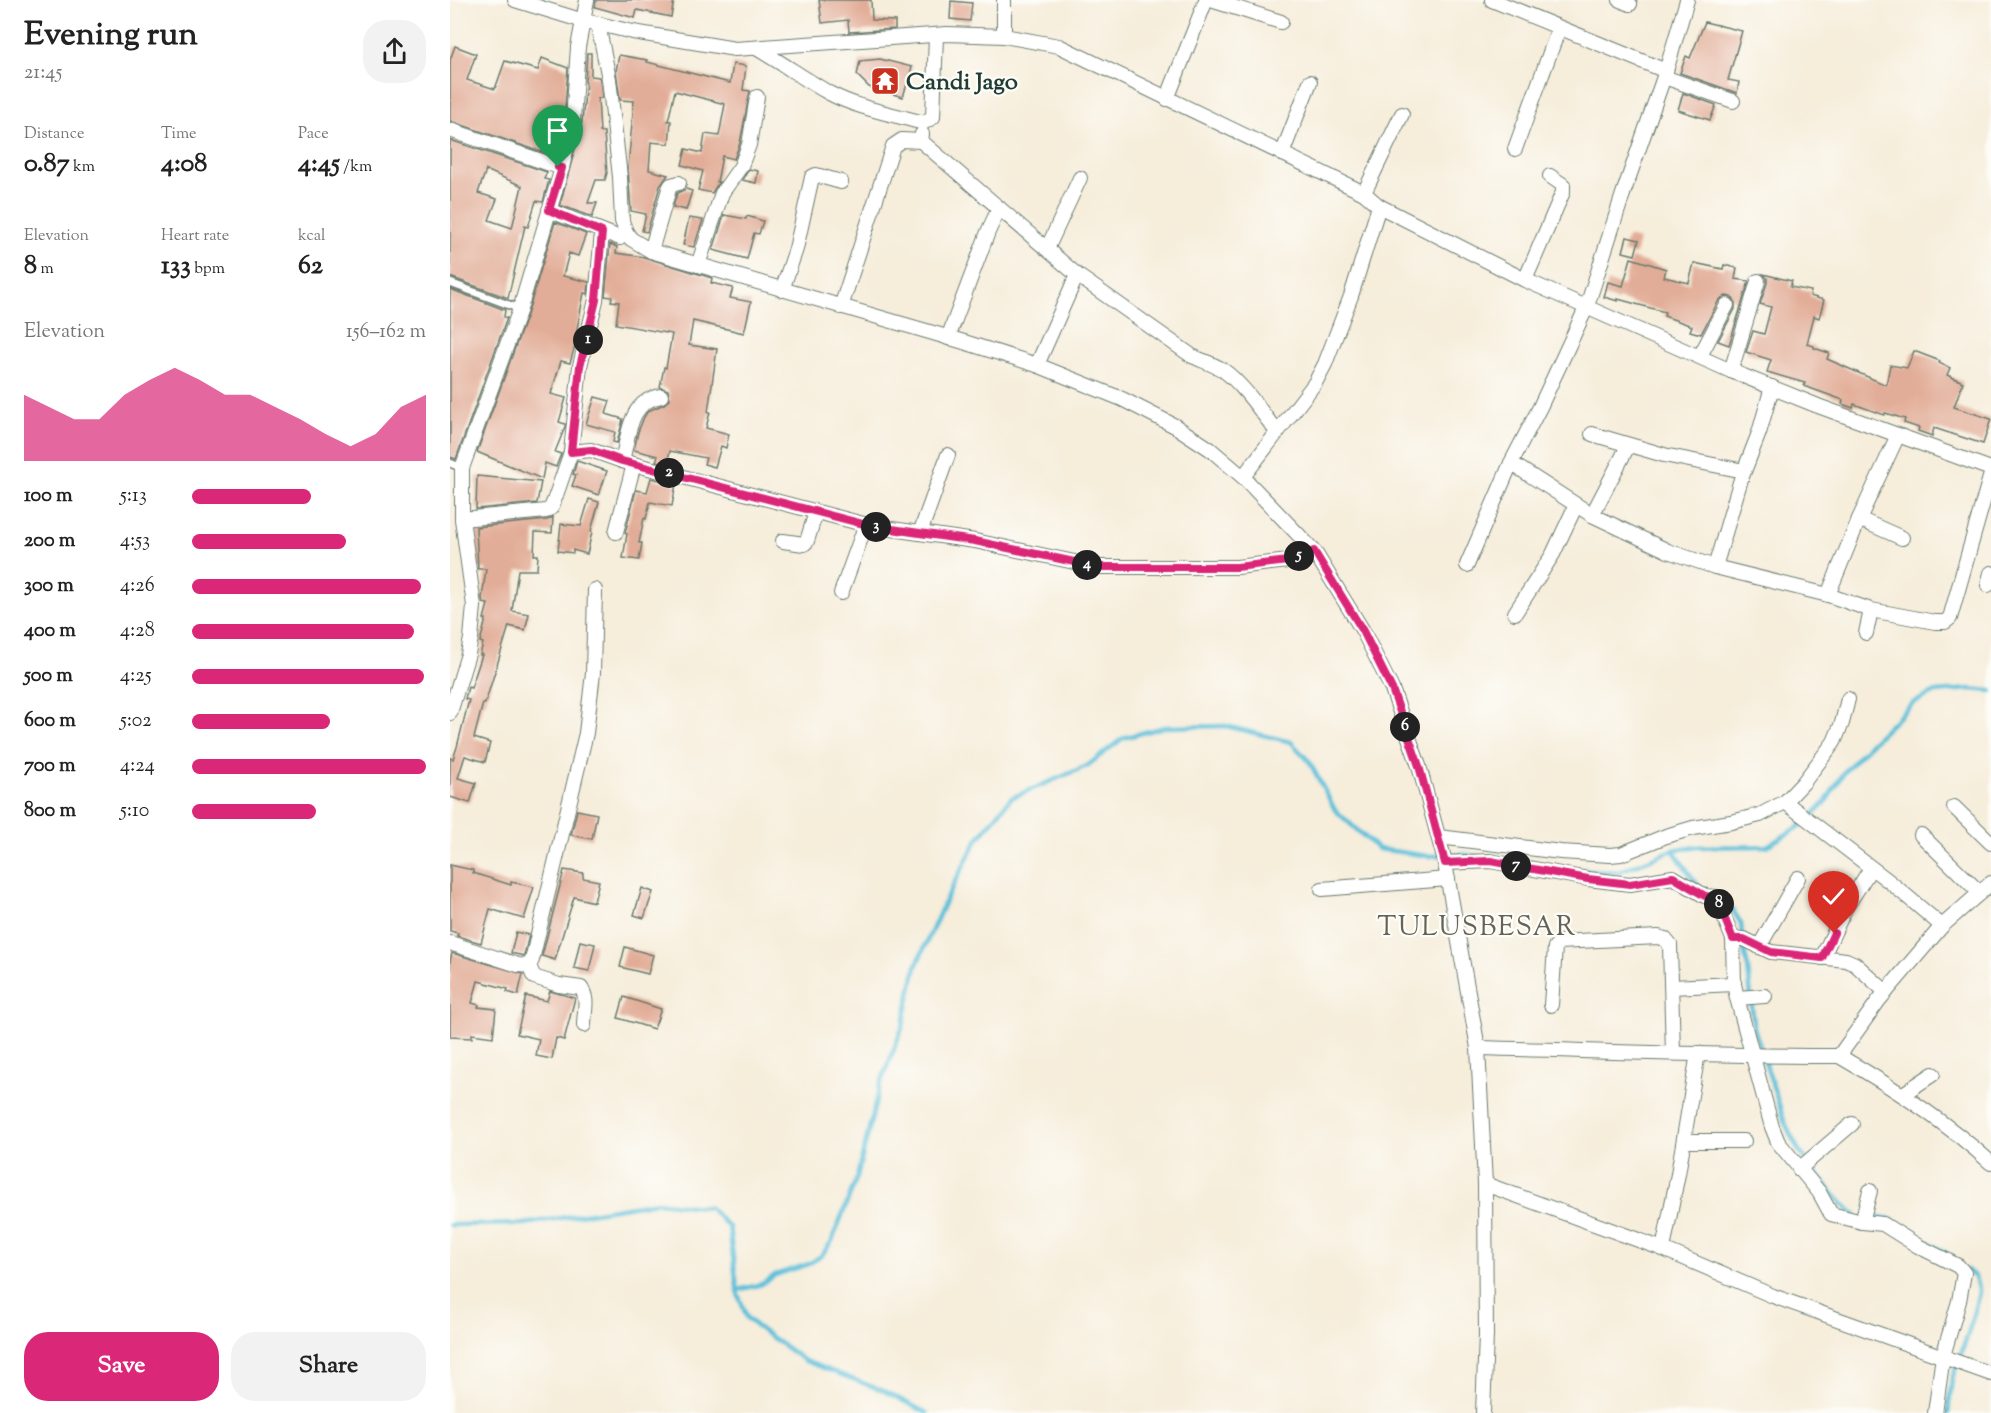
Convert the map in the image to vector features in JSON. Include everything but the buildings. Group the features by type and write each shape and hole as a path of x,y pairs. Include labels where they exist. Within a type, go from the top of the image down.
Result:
{"street":[{"path":"515,0 598,24 735,49 936,35 1004,36 1059,46 1364,193 1379,206 1525,280 1731,371 1898,435 1990,467 1950,618 1945,622 1935,622 1871,610 1828,596 1715,567 1668,551 1592,515 1511,463"},
{"path":"575,0 582,20"},
{"path":"450,713 468,654 474,606 456,465 520,309 562,168 573,120 582,20 586,0"},
{"path":"1004,0 1004,36"},
{"path":"1167,99 1206,0"},
{"path":"1211,0 1281,22"},
{"path":"1492,0 1509,3 1559,28 1733,101"},
{"path":"1467,565 1511,463 1587,306 1665,74 1687,0"},
{"path":"598,24 609,79 620,177 622,221 631,238 651,251 1037,365 1122,399 1175,426 1210,449 1243,477 1314,551 1363,631 1392,689 1419,766 1443,852 1478,1048 1485,1184 1486,1335 1483,1413"},
{"path":"1515,148 1559,28"},
{"path":"756,48 782,62 830,94 923,123 933,117 936,35"},
{"path":"1282,154 1310,82"},
{"path":"698,265 722,193 741,166 749,145 757,97"},
{"path":"1364,193 1402,114"},
{"path":"921,141 923,123"},
{"path":"450,130 562,168"},
{"path":"842,308 893,146 902,140 921,141 1077,275 1192,356 1225,372 1244,391 1277,432"},
{"path":"782,290 796,249 813,176 841,182"},
{"path":"1525,280 1563,192 1561,182 1550,176"},
{"path":"1047,249 1080,178"},
{"path":"651,251 669,189 672,185 679,183"},
{"path":"1243,477 1315,384 1325,364 1350,296 1379,206"},
{"path":"948,338 999,208"},
{"path":"549,210 620,238"},
{"path":"462,519 546,511 551,508 571,452 580,366 596,300 602,232"},
{"path":"1037,365 1077,275"},
{"path":"1731,371 1758,281"},
{"path":"1700,356 1727,305"},
{"path":"1715,567 1772,387"},
{"path":"616,532 634,416 640,404 650,398 661,396"},
{"path":"1592,434 1628,446 1744,471"},
{"path":"1828,596 1859,519 1898,435"},
{"path":"1592,515 1628,446"},
{"path":"571,452 591,450 628,463 866,524 975,541 1098,567 1237,567 1288,561 1314,551"},
{"path":"920,533 948,454"},
{"path":"1515,613 1553,554 1576,506"},
{"path":"783,542 804,544 816,512"},
{"path":"1859,519 1902,538"},
{"path":"842,593 866,524"},
{"path":"529,966 535,954 586,733 593,673 596,590"},
{"path":"1866,633 1871,610"},
{"path":"1443,852 1621,854 1666,836 1760,815 1785,802 1803,783 1834,742 1848,699"},
{"path":"1785,802 1942,926"},
{"path":"1954,807 1991,843"},
{"path":"1921,835 1980,893"},
{"path":"1443,852 1588,879 1630,884 1673,877 1705,896 1716,897 1738,939 1746,994 1778,1142 1804,1164 1831,1214 1862,1217 1883,1224 1962,1270 1964,1283 1954,1360 1935,1413"},
{"path":"1822,958 1845,909 1871,868"},
{"path":"1760,947 1798,878"},
{"path":"1322,890 1448,879"},
{"path":"1839,1056 1886,992 1942,926 1991,883"},
{"path":"1551,1005 1555,946 1559,942 1658,937 1665,939 1670,945 1673,1053"},
{"path":"1738,939 1771,952 1846,960 1855,964 1886,992"},
{"path":"450,943 518,965 529,966"},
{"path":"529,966 534,977 583,990 586,999 584,1025"},
{"path":"1672,987 1746,994"},
{"path":"1478,1048 1635,1054 1839,1056 1902,1094 1969,1143 1991,1163"},
{"path":"1663,1250 1698,1053"},
{"path":"1902,1094 1933,1074"},
{"path":"1804,1164 1852,1124"},
{"path":"1684,1141 1744,1141"},
{"path":"1485,1184 1663,1250 1773,1296 1991,1374"},
{"path":"1862,1217 1870,1191"}],"lane":[{"path":"450,283 520,309"}],"waterway":[{"path":"1567,869 1618,872 1673,850 1692,847 1767,846 1802,825 1825,803 1844,772 1913,703 1936,692 1970,689 1991,691"},
{"path":"738,1290 762,1284 775,1275 809,1264 822,1255 832,1241 857,1177 880,1085 903,1026 916,966 945,901 977,840 1011,798 1087,766 1123,738 1164,727 1226,726 1291,742 1309,761 1335,810 1378,849 1429,856 1463,854 1478,856"},
{"path":"1673,850 1699,887"},
{"path":"1718,895 1724,897 1741,923 1754,1028 1785,1123 1799,1151 1834,1195 1855,1214"},
{"path":"450,1225 524,1224 657,1202 710,1208 729,1227 738,1294 747,1318 805,1361 884,1391 927,1413"},
{"path":"1866,1215 1890,1219 1952,1257"},
{"path":"1948,1413 1952,1379 1979,1293 1975,1277 1967,1270"}],"place":[{"name":"Candi Jago","path":"885,81"}],"district":[{"name":"TULUSBESAR","path":"1477,926"}],"route":[{"path":"558,167 562,168 549,210 602,232 596,300 580,366 571,452 591,450 622,461 871,526 975,541 1098,567 1237,567 1288,561 1314,551 1363,631 1392,689 1419,766 1445,863 1490,861 1545,872 1630,884 1673,877 1705,896 1716,897 1733,939 1744,939 1771,952 1822,958 1834,933"}]}
